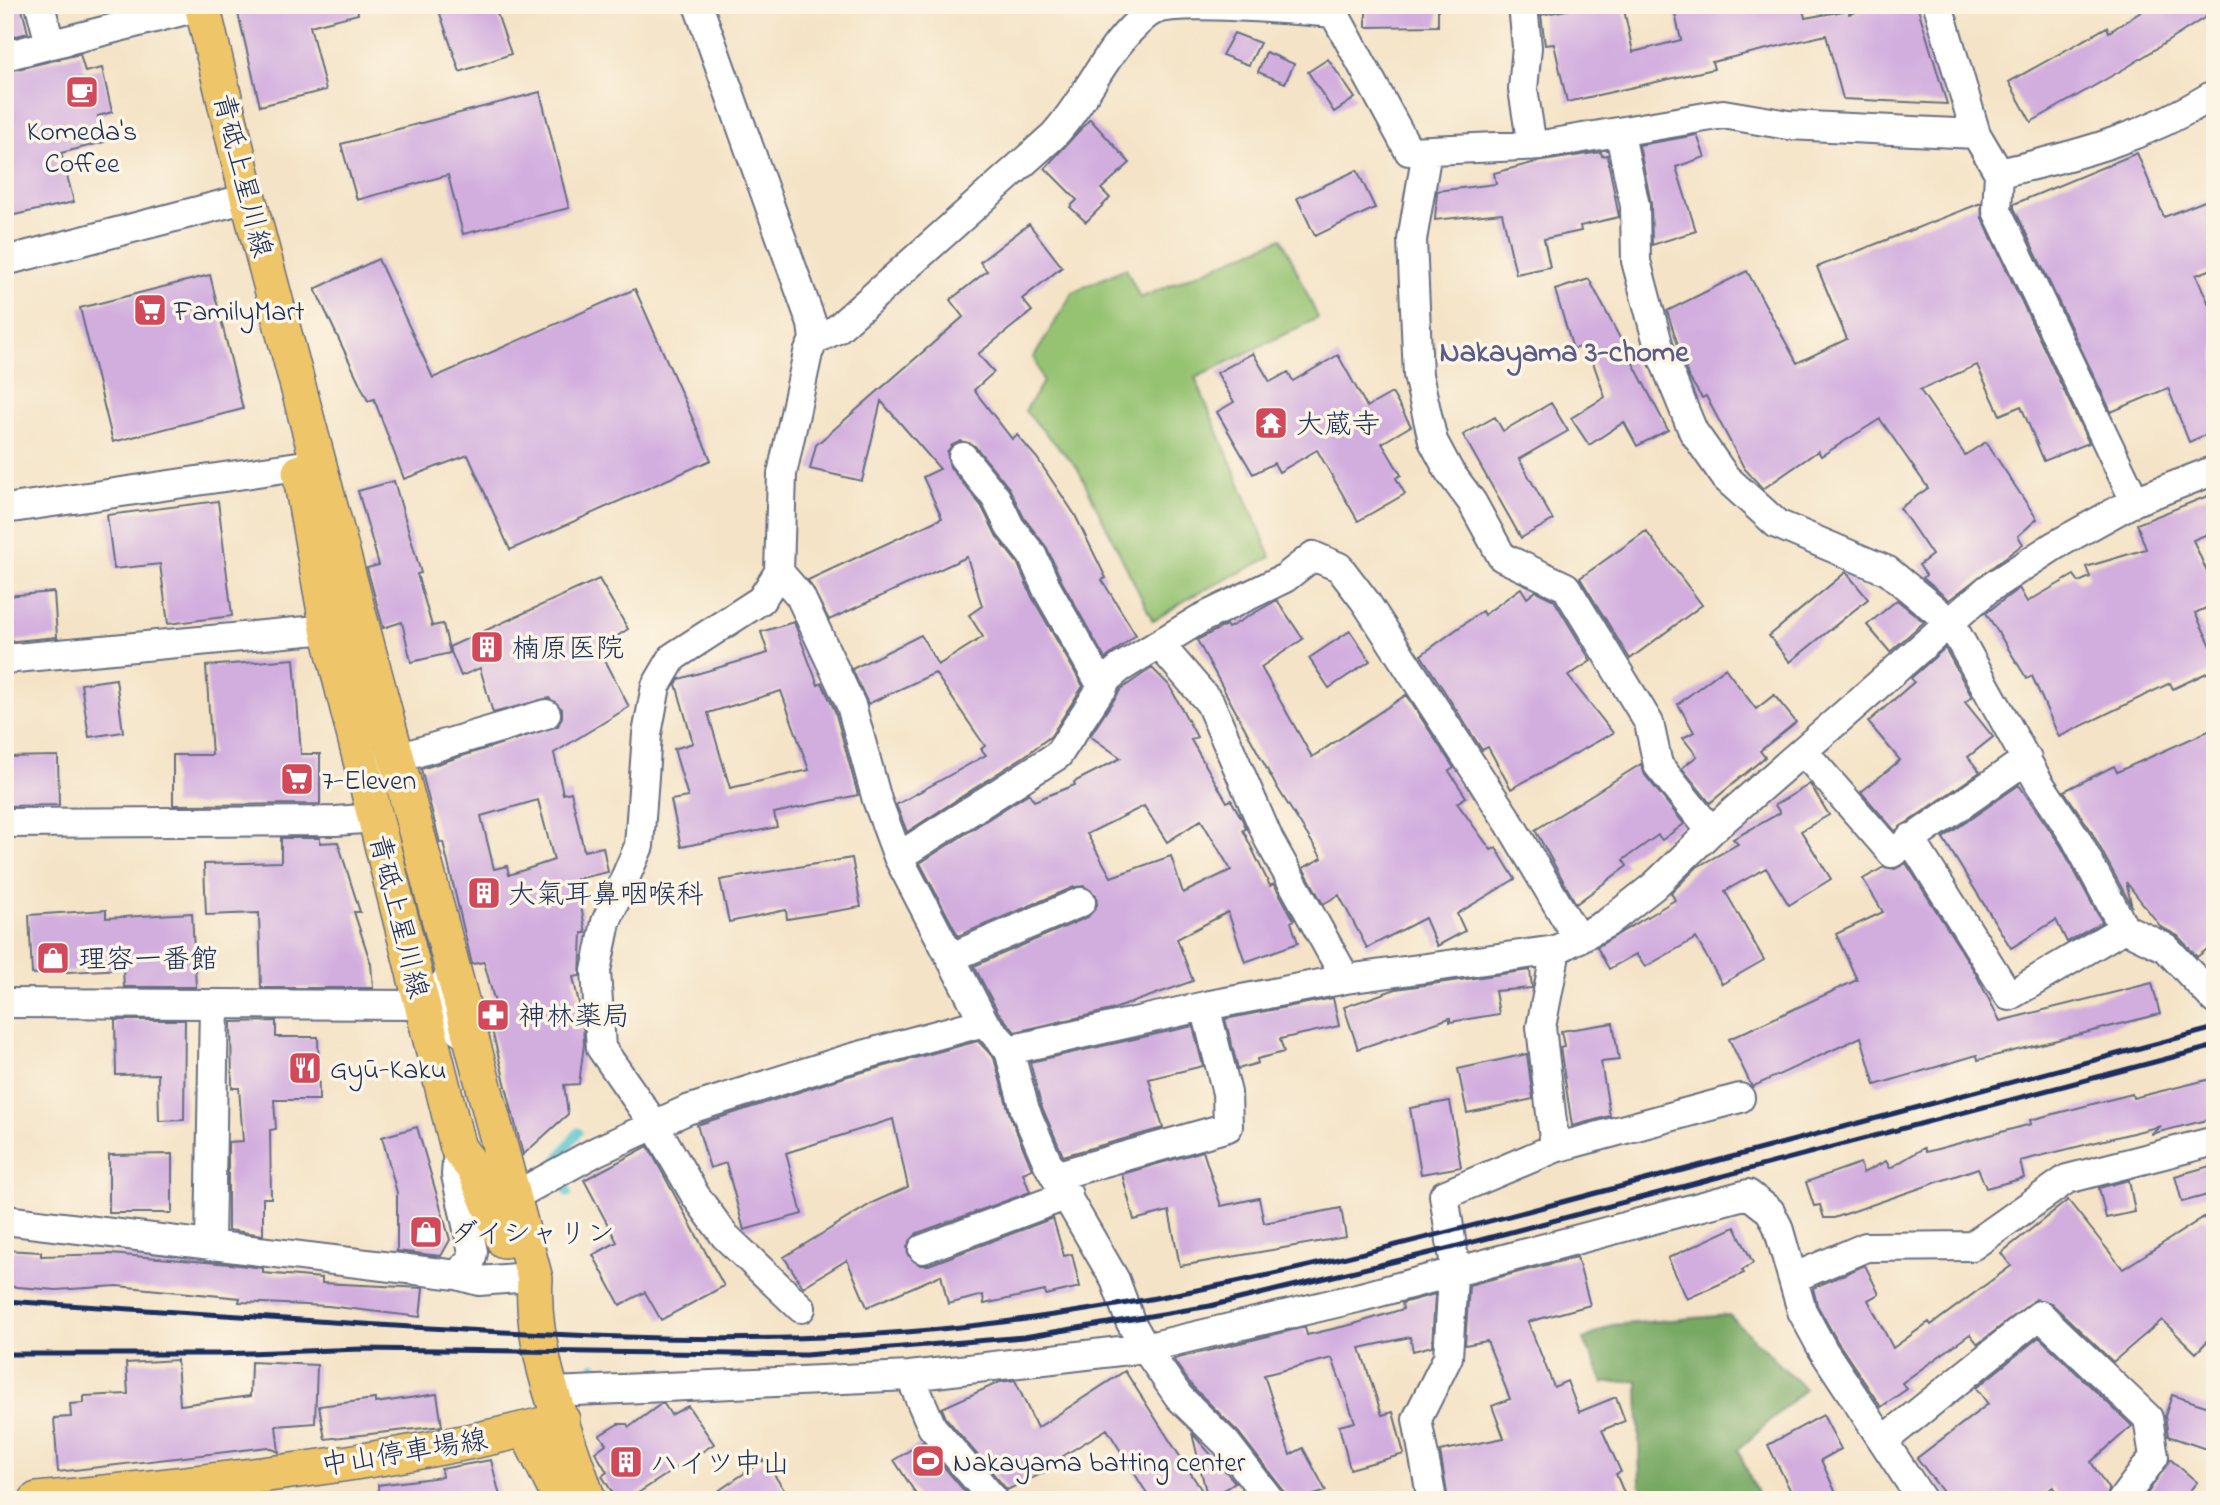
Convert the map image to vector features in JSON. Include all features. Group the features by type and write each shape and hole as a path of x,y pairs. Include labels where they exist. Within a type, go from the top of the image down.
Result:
{"main road":[{"name":"青砥上星川線","path":"202,6 248,198 287,344 309,465 328,629 362,769 458,1148 502,1201"},
{"name":"青砥上星川線","path":"309,465 351,582 472,1039 502,1201 535,1279 525,1293 588,1500"},
{"name":"中山停車場線","path":"56,1499 207,1490 526,1430 558,1406"},
{"path":"526,1430 561,1500"}],"street":[{"path":"40,5 50,44"},
{"path":"698,5 812,324 814,340 808,353 782,474 779,572 761,600 673,657 656,686 647,734 639,846 606,922 596,971 601,1048 654,1124 695,1195 725,1236 801,1308"},
{"path":"1523,5 1527,47 1523,89 1532,146"},
{"path":"1938,5 1976,134 1999,173 1997,211 2134,501"},
{"path":"5,56 202,6"},
{"path":"814,340 837,329 1054,136 1072,116 1136,24 1156,9 1170,6 1334,9 1409,151 1532,146 1620,134 1723,114 1788,125 1976,134"},
{"path":"1999,173 2083,154 2172,120 2215,93"},
{"path":"1620,134 1635,206 1636,261 1660,351 1693,431 1726,478 1776,524 1888,571 1950,622 2026,759 2075,837 2124,928 2166,948 2209,995"},
{"path":"1427,151 1412,240 1419,375 1433,442 1449,471 1472,502 1502,557 1566,587 1649,723 1658,765 1711,831"},
{"path":"5,261 248,198"},
{"path":"963,457 996,498 1010,527 1032,555 1047,589 1103,688"},
{"path":"5,509 309,465"},
{"path":"1009,1050 1205,1006 1346,979 1567,944 1607,923 1654,886 1711,831 1988,589 2043,553 2134,501 2215,470"},
{"path":"898,857 1058,755 1119,668 1200,619 1285,578 1313,556 1339,567 1437,708 1567,944 1541,1027 1555,1148"},
{"path":"779,572 800,596 851,705 877,800 898,857 985,1022 1009,1050 1025,1110 1062,1185 1115,1280 1130,1321 1145,1348 1180,1397 1226,1443 1270,1500"},
{"path":"328,629 351,582"},
{"path":"5,659 328,629 369,650"},
{"path":"1160,645 1210,703 1269,840 1346,979"},
{"path":"362,769 401,773 546,714"},
{"path":"1804,751 1892,853 2026,759"},
{"path":"375,818 401,773"},
{"path":"5,822 337,821 375,818 424,858"},
{"path":"1910,838 2009,996 2124,928"},
{"path":"952,957 1081,902"},
{"path":"423,1005 454,971"},
{"path":"5,1003 423,1005 472,1039"},
{"path":"210,1246 214,1004"},
{"path":"923,1249 1062,1185 1228,1127 1227,1093 1205,1006"},
{"path":"502,1201 654,1124 832,1065 985,1022"},
{"path":"1432,1500 1417,1419 1448,1357 1451,1273 1454,1260 1444,1195 1555,1148 1740,1098"},
{"path":"1793,1278 1866,1247 1972,1246 2067,1179 2215,1141"},
{"path":"457,1275 471,1261 473,1251 456,1175 458,1148"},
{"path":"558,1406 910,1376 1145,1348 1451,1273 1748,1194 1770,1211 1779,1227 1802,1311 1922,1500"},
{"path":"5,1220 457,1275 525,1293"},
{"path":"1883,1441 2040,1315 2148,1418 2154,1457 2122,1500"},
{"path":"910,1376 932,1427 994,1500"}],"green space":[{"path":"1282,238 1318,318 1195,378 1271,557 1192,596 1153,621 1077,467 1025,411 1043,382 1034,357 1073,292 1126,268 1140,298"},
{"path":"1729,1315 1805,1389 1738,1450 1760,1500 1645,1500 1640,1485 1638,1381 1603,1383 1584,1339 1612,1325"}],"building":[{"path":"5,5 21,5 28,33 5,39"},
{"path":"236,5 357,5 358,14 310,26 326,90 260,106"},
{"path":"437,5 494,5 511,54 460,72"},
{"path":"1366,5 1438,5 1438,26 1366,27"},
{"path":"1591,5 1623,5 1633,52 1681,40 1673,5 1802,5 1805,18 1849,10 1849,14 1882,5 1917,5 1947,104 1843,99 1826,35 1712,62 1714,69 1567,102 1554,44 1545,45 1541,15"},
{"path":"2152,5 2215,5 2215,11 2129,66 2031,122 2009,82 2107,27 2109,32"},
{"path":"1234,33 1260,43 1249,65 1222,55"},
{"path":"1266,52 1294,64 1285,83 1258,72"},
{"path":"80,54 85,72 102,68 112,112 98,116 104,142 61,153 74,202 5,217 5,72"},
{"path":"1328,59 1355,98 1334,112 1308,72"},
{"path":"540,92 569,208 463,234 448,175 357,200 341,144"},
{"path":"1090,119 1130,163 1101,189 1110,198 1086,222 1070,207 1077,200 1045,168"},
{"path":"1697,135 1705,157 1676,167 1696,231 1652,245 1651,203 1639,145"},
{"path":"1601,152 1602,156 1607,155 1619,217 1580,226 1581,231 1544,239 1550,267 1516,274 1502,213 1435,220 1437,191 1496,184 1494,173 1536,162"},
{"path":"2137,153 2164,217 2215,197 2215,268 2196,275 2215,318 2215,431 2189,442 2168,388 2111,412 2014,208 2014,204"},
{"path":"1357,170 1375,208 1315,236 1297,198"},
{"path":"1981,203 1982,218 2089,443 2044,461 2021,406 2000,415 1977,365 1920,390 1965,455 1986,442 2037,519 2018,536 2023,544 1949,600 1923,578 1926,575 1919,565 1932,555 1900,508 1928,488 1880,419 1821,456 1818,451 1763,489 1744,468 1706,396 1702,398 1688,376 1667,311 1747,271 1797,363 1847,339 1817,267"},
{"path":"1029,224 1062,267 1022,299 1032,311 978,354 994,372 974,390 1012,439 1017,435 1037,458 1075,515 1106,578 1102,580 1136,635 1105,659 1062,582 1047,548 1024,518 1009,488 975,446 961,441 952,445 947,452 950,467 982,507 997,537 1018,564 1032,597 1083,686 1051,736 907,832 896,805 986,755 981,749 985,746 935,673 868,704 852,669 921,635 938,665 983,637 969,615 982,606 967,557 829,620 808,580 942,518 923,477 940,469 881,401 862,481 810,469 816,445 963,317 950,300 987,271 980,262"},
{"path":"378,259 433,378 635,289 711,460 510,550 468,455 404,479 374,399 368,401 315,289"},
{"path":"210,275 243,409 113,442 80,308"},
{"path":"1589,279 1668,430 1637,446 1624,422 1589,445 1571,418 1605,397 1587,345 1573,349 1555,290"},
{"path":"1253,353 1270,382 1288,372 1293,381 1338,355 1367,407 1392,393 1411,426 1382,443 1401,475 1396,478 1405,494 1358,521 1317,450 1279,472 1274,463 1253,474 1217,412 1234,402 1217,373"},
{"path":"1551,403 1568,431 1519,459 1553,520 1521,538 1463,435 1495,417 1503,431"},
{"path":"394,481 421,573 417,574 432,626 443,624 450,653 411,662 402,622 383,628 367,568 379,565 358,491"},
{"path":"2215,493 2215,531 2193,540 2215,590 2215,604 2195,613 2215,654 2215,669 2173,689 2170,683 2059,737 2032,676 2027,679 1986,613 2019,588 2027,602 2074,575 2079,582 2090,577 2086,567 2146,549 2137,524"},
{"path":"218,501 232,616 168,624 160,564 114,569 107,515"},
{"path":"1646,531 1702,605 1630,659 1580,578"},
{"path":"1846,572 1868,599 1790,662 1769,636"},
{"path":"599,579 628,629 599,648 629,707 554,753 563,794 571,792 584,851 603,847 608,872 576,879 586,933 582,933 580,976 573,977 583,1021 584,1044 579,1084 564,1085 568,1114 523,1155 486,1006 495,1003 484,962 472,964 443,842 440,843 421,769 558,726 562,709 549,698 493,713 480,668 461,676 449,647","holes":["538,800 554,860 509,875 507,866 494,869 481,816"]},
{"path":"1521,588 1527,598 1536,591 1554,600 1591,661 1568,676 1613,733 1511,789 1488,747 1482,750 1421,655 1482,611 1484,615"},
{"path":"54,592 57,637 5,642 5,596"},
{"path":"1277,600 1303,639 1261,667 1312,757 1406,695 1454,768 1449,771 1466,797 1457,803 1491,850 1496,848 1515,879 1457,914 1465,931 1437,946 1425,918 1367,948 1339,895 1323,904 1303,868 1322,858 1275,784 1197,640 1226,625 1228,628"},
{"path":"1897,600 1924,622 1890,652 1867,625"},
{"path":"794,622 818,685 822,683 835,711 858,795 774,813 777,827 681,847 671,800 688,797 674,749 693,743 676,684 679,679 768,653 761,632","holes":["781,691 809,770 730,788 708,713"]},
{"path":"1350,631 1370,661 1329,688 1309,658"},
{"path":"1945,648 1972,697 1965,702 1993,737 1968,757 1980,772 1895,831 1861,792 1900,760 1868,722 1914,682 1911,678"},
{"path":"294,659 301,754 320,754 320,804 173,805 173,755 212,755 206,666"},
{"path":"1152,668 1169,685 1197,737 1191,740 1227,802 1231,800 1242,819 1246,829 1243,830 1270,886 1274,884 1294,920 1291,922 1298,943 1245,962 1228,912 1177,939 1193,981 1111,1010 1015,1032 998,1012 974,966 1088,917 1097,905 1096,895 1084,886 1074,887 958,936 920,863 1029,793 1034,801 1075,785 1074,782 1121,758 1090,736 1121,689","holes":["1144,806 1167,842 1201,820 1231,870 1183,893 1171,856 1111,877 1087,834"]},
{"path":"1725,668 1756,709 1774,695 1796,722 1760,751 1765,757 1710,803 1682,768 1697,756 1683,738 1694,732 1678,704"},
{"path":"116,679 123,732 89,737 81,684"},
{"path":"2215,728 2215,943 2197,957 2178,936 2161,927 2126,882 2132,907 2090,829 2064,791 2114,766 2117,772"},
{"path":"58,756 59,805 5,806 5,757"},
{"path":"1641,764 1645,775 1684,824 1662,840 1658,835 1623,860 1627,866 1576,904 1535,830"},
{"path":"1810,784 1829,815 1801,831 1831,879 1789,905 1766,868 1725,891 1764,960 1722,984 1696,938 1645,967 1636,954 1609,969 1597,947 1675,900 1671,893 1697,867 1738,844 1733,839 1780,813 1775,805"},
{"path":"2019,785 2061,846 2102,922 2067,942 2056,920 2011,948 1943,838"},
{"path":"281,838 320,838 320,843 338,842 360,912 354,912 371,964 373,988 261,988 259,913 206,915 204,864 281,862"},
{"path":"852,858 861,907 787,919 786,910 729,922 720,880"},
{"path":"1906,863 1975,972 2000,1021 2152,983 2160,1014 1978,1060 1977,1055 1875,1085 1861,1037 1752,1087 1729,1039 1857,980 1836,934 1883,912 1863,879 1884,867 1895,869"},
{"path":"106,910 106,918 192,913 196,987 124,987 123,969 32,974 29,915"},
{"path":"1530,970 1532,988 1495,991 1499,1014 1450,1022 1450,1018 1358,1049 1344,1007 1396,989"},
{"path":"1333,998 1339,1026 1280,1039 1284,1052 1257,1059 1258,1063 1238,1069 1225,1019"},
{"path":"115,1020 185,1020 184,1120 159,1121 158,1074 116,1075"},
{"path":"276,1021 276,1037 318,1037 319,1100 274,1100 276,1129 270,1130 271,1198 263,1198 263,1235 228,1230 228,1142 243,1141 239,1088 232,1088 231,1022"},
{"path":"1613,1023 1619,1060 1601,1062 1610,1116 1572,1126 1560,1047 1564,1046 1561,1031"},
{"path":"1193,1026 1203,1066 1149,1079 1163,1128 1063,1156 1041,1105 1030,1062"},
{"path":"978,1041 994,1058 1010,1116 1032,1169 1023,1173 1030,1192 917,1233 907,1246 908,1255 920,1265 929,1265 1053,1218 1064,1256 1072,1254 1080,1287 1046,1295 1045,1291 984,1304 983,1295 948,1304 941,1275 867,1307 847,1260 803,1287 784,1257 874,1202 908,1187 893,1119 786,1153 802,1214 744,1230 726,1163 710,1168 697,1125 848,1076"},
{"path":"1527,1054 1533,1099 1467,1113 1458,1069"},
{"path":"2215,1078 2215,1118 2151,1134 2161,1126 2020,1161 2024,1178 1986,1188 1978,1168 1834,1218 1824,1218 1820,1205 1814,1206 1806,1182 1860,1163 1863,1173 1886,1161 1890,1168 1924,1148 1926,1152 2031,1124 2030,1120 2132,1094 2133,1098"},
{"path":"1450,1101 1461,1167 1421,1174 1410,1108"},
{"path":"417,1127 450,1240 441,1256 397,1251 397,1193 382,1137"},
{"path":"648,1146 724,1286 661,1320 645,1292 620,1305 593,1255 617,1242 584,1180"},
{"path":"1203,1151 1221,1206 1259,1198 1264,1223 1341,1208 1346,1237 1180,1266 1169,1211 1134,1220 1122,1174"},
{"path":"172,1154 172,1213 109,1213 109,1155"},
{"path":"2210,1166 2215,1193 2182,1202 2175,1176"},
{"path":"2129,1180 2135,1212 2106,1218 2099,1188"},
{"path":"2068,1200 2123,1269 2204,1217 2215,1234 2215,1333 2196,1353 2162,1320 2113,1362 2051,1303 2036,1299 1978,1344 1970,1334 1902,1383 1907,1389 1881,1407 1837,1341 1817,1305 1813,1288 1865,1265 1879,1294 1868,1300 1893,1348 1929,1322 1931,1325 2011,1266 2001,1253"},
{"path":"1735,1227 1753,1263 1742,1270 1744,1273 1687,1299 1668,1258"},
{"path":"5,1250 41,1252 41,1256 110,1254 230,1264 263,1268 263,1273 322,1278 322,1283 423,1288 420,1317 328,1306 239,1302 240,1298 117,1286 56,1290 5,1286"},
{"path":"1577,1257 1590,1305 1528,1322 1554,1387 1567,1381 1579,1412 1616,1397 1625,1421 1602,1430 1621,1472 1616,1474 1627,1500 1448,1500 1440,1451 1504,1438 1492,1406 1510,1399 1487,1341 1465,1345 1469,1285"},
{"path":"1435,1294 1432,1346 1413,1351 1410,1337 1360,1348 1382,1415 1393,1412 1404,1454 1350,1469 1339,1426 1355,1422 1332,1358 1264,1375 1290,1455 1303,1448 1326,1491 1299,1500 1286,1500 1283,1490 1239,1433 1192,1386 1174,1359 1305,1327 1307,1335 1354,1324 1403,1309 1402,1303"},
{"path":"2039,1337 2132,1426 2091,1462 2109,1490 2106,1500 2061,1500 2053,1487 2036,1500 1949,1500 1917,1458 1988,1404 1976,1388"},
{"path":"177,1360 180,1405 250,1396 251,1362 317,1365 315,1423 276,1426 279,1452 268,1447 58,1472 54,1418 71,1417 70,1404 84,1403 84,1396 128,1394 126,1363"},
{"path":"1125,1371 1208,1500 1151,1500 1107,1429 1063,1456 1066,1462 1007,1490 946,1418 942,1408 1000,1382 1015,1380 1037,1428"},
{"path":"437,1394 442,1426 325,1439 319,1406 375,1399 375,1403"},
{"path":"2172,1395 2215,1409 2215,1452 2168,1436 2165,1416"},
{"path":"664,1404 671,1415 688,1406 714,1444 627,1500 617,1500 602,1476 607,1472 595,1452 606,1444 600,1435 618,1424 627,1424 629,1427"},
{"path":"1823,1415 1841,1449 1821,1460 1839,1500 1795,1500 1768,1445"},
{"path":"1192,1433 1235,1482 1210,1500 1208,1500"},
{"path":"923,1442 972,1500 920,1500 894,1460"},
{"path":"2170,1459 2197,1482 2182,1500 2143,1500"},
{"path":"491,1460 501,1500 379,1500 378,1485 442,1477 441,1469"},
{"path":"764,1460 791,1500 705,1500"}],"waterway":[{"path":"555,1162 578,1132"},
{"path":"561,1175 568,1193"},
{"path":"594,1366 594,1374"}],"railway":[{"path":"5,1301 605,1337 801,1338 930,1330 1016,1320 1185,1292 1354,1255 2215,1028"},
{"path":"5,1354 217,1354 362,1349 805,1355 1024,1337 1210,1306 1450,1248 2215,1046"}],"place":[{"name":"Komeda's Coffee","path":"82,92"},
{"name":"FamilyMart","path":"150,310"},
{"name":"大蔵寺","path":"1271,423"},
{"name":"楠原医院","path":"487,647"},
{"name":"7-Eleven","path":"297,779"},
{"name":"大氣耳鼻咽喉科","path":"484,893"},
{"name":"理容一番館","path":"53,958"},
{"name":"神林薬局","path":"493,1015"},
{"name":"Gyū-Kaku","path":"305,1068"},
{"name":"ダイシャリン","path":"426,1232"},
{"name":"Nakayama batting center","path":"928,1461"},
{"name":"ハイツ中山","path":"626,1462"}],"district":[{"name":"Nakayama 3-chome","path":"1564,351"}]}
